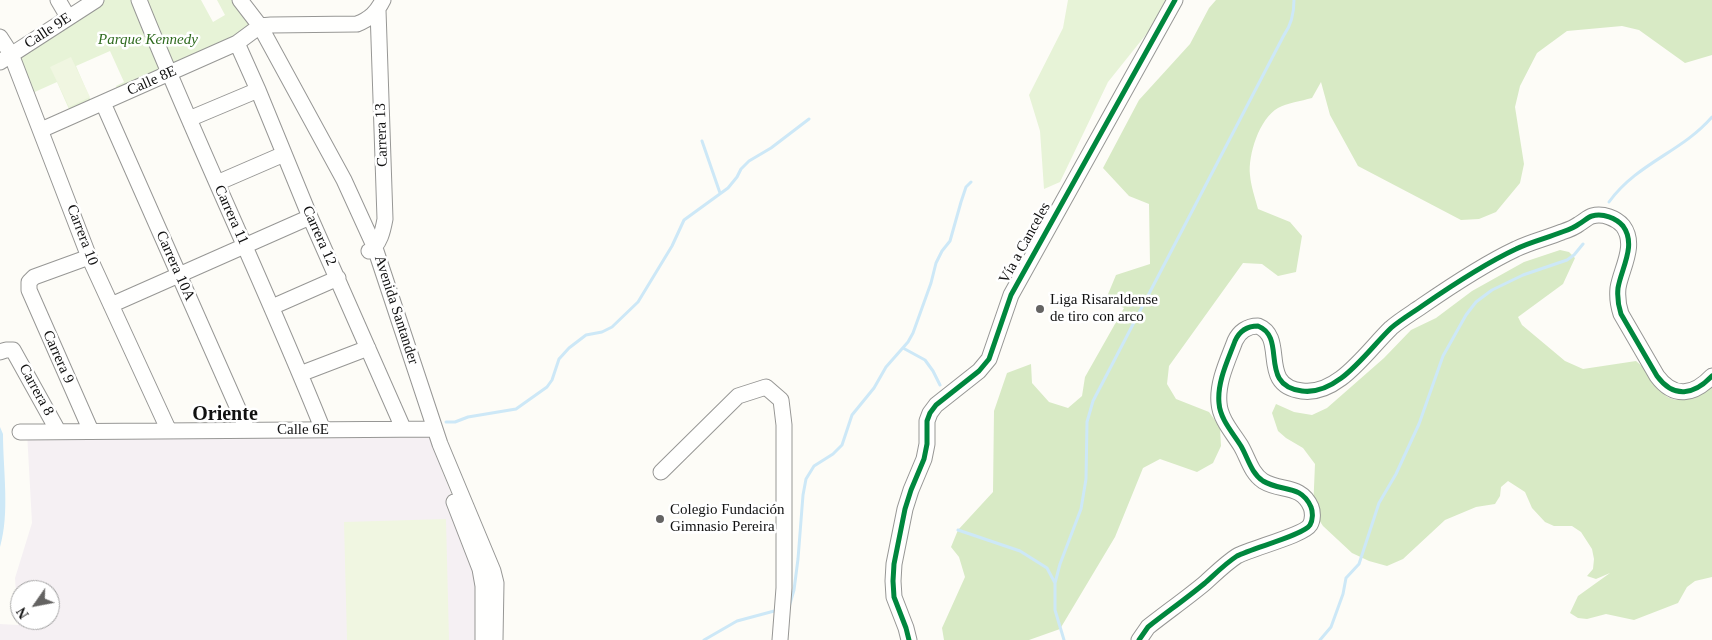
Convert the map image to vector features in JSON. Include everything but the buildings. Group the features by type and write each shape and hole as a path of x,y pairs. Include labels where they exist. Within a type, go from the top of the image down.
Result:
{"street":[{"path":"58,0 68,17"},
{"name":"Calle 9E","path":"6,58 96,0"},
{"name":"Carrera 11","path":"139,0 169,74 272,307 323,430"},
{"name":"Avenida Santander","path":"235,0 257,28"},
{"name":"Avenida Santander","path":"240,0 257,28 370,250 430,429 480,569 483,586 483,640"},
{"name":"Vía a Canceles","path":"909,640 894,597 894,564 905,509 924,459 927,444 927,421 930,413 936,405 979,371 989,359 1011,295 1175,0"},
{"path":"257,28 271,25 357,24 368,20 380,5"},
{"name":"Carrera 13","path":"370,250 383,229 385,220 380,5"},
{"name":"Calle 8E","path":"42,130 236,43 257,28"},
{"name":"Carrera 10","path":"0,37 6,58 42,130 89,257 169,432"},
{"name":"Carrera 12","path":"236,43 403,428"},
{"path":"189,119 258,90"},
{"name":"Carrera 10A","path":"103,103 247,429"},
{"path":"217,183 284,154"},
{"path":"1138,640 1148,627 1237,556 1267,543 1306,530 1311,524 1312,511 1308,499 1294,490 1263,481 1253,471 1242,448 1225,422 1220,409 1219,388 1234,341 1238,334 1247,328 1258,326 1267,332 1272,341 1275,372 1288,388 1307,391 1322,389 1342,378 1393,327 1439,294 1517,248 1578,226 1592,216 1611,216 1623,226 1628,238 1628,253 1622,271 1618,303 1621,314 1657,376 1663,384 1671,389 1685,392 1702,386 1712,376"},
{"path":"111,305 310,217"},
{"name":"Carrera 9","path":"89,257 34,277 29,282 29,290 91,431"},
{"path":"272,307 338,278"},
{"path":"300,374 368,348"},
{"name":"Carrera 8","path":"7,351 58,431"},
{"path":"660,472 738,396 766,387 781,400 784,425 784,588 780,640"},
{"name":"Avenida Santander","path":"430,429 493,570 496,583 495,640"},
{"name":"Calle 6E","path":"20,432 430,429"}],"shaded area":[{"path":"426,429 480,569 483,640 0,640 0,624 10,625 10,630 60,630 60,580 15,580 32,523 27,432"}],"green space":[{"name":"Parque Kennedy","path":"96,0 201,0 213,22 225,15 217,0 235,0 253,30 72,116 57,82 28,95 11,54","holes":["110,51 124,82 116,86 117,89 91,101 76,66"]},
{"path":"1068,0 1167,0 1156,22 1108,82 1060,182 1044,189 1040,131 1029,95 1063,28"},
{"path":"1216,0 1712,0 1712,55 1685,63 1639,30 1622,26 1567,31 1537,53 1520,86 1515,107 1524,164 1520,183 1496,212 1479,219 1461,220 1358,166 1330,115 1321,82 1312,98 1290,103 1271,113 1260,129 1253,148 1250,167 1252,188 1258,209 1290,222 1302,236 1296,272 1278,276 1262,264 1243,263 1169,366 1167,384 1176,399 1209,412 1220,427 1221,446 1213,463 1197,472 1160,459 1143,468 1115,537 1060,629 1029,640 944,640 942,628 965,577 959,557 951,547 958,530 993,492 994,411 1007,373 1031,364 1032,383 1049,402 1068,408 1082,396 1085,377 1124,308 1106,299 1116,275 1150,264 1149,204 1129,196 1103,168 1139,100 1190,44 1209,8"},
{"path":"71,57 90,97 69,107 50,67"},
{"path":"1560,250 1569,252 1575,258 1563,284 1518,317 1522,325 1565,361 1583,369 1636,361 1661,391 1673,399 1681,400 1694,397 1712,386 1712,577 1695,581 1687,587 1678,603 1634,620 1606,614 1587,619 1578,618 1570,613 1578,596 1610,573 1596,579 1587,576 1593,569 1594,559 1592,549 1581,532 1572,526 1554,526 1545,522 1532,508 1525,492 1508,481 1501,487 1500,496 1495,504 1476,507 1445,520 1403,559 1387,566 1369,561 1352,553 1323,526 1313,511 1315,464 1303,448 1278,431 1272,413 1276,404 1294,412 1312,415 1327,408 1384,358 1411,330 1436,318 1472,291 1524,262"},
{"path":"446,519 449,640 347,640 344,522"}],"water":[{"path":"0,427 3,434 5,520 0,547"}],"waterway":[{"path":"1064,640 1055,610 1055,583 1060,564 1081,509 1086,479 1087,422 1093,401 1289,27 1293,14 1294,0"},
{"path":"1609,202 1633,177 1687,140 1712,117"},
{"path":"446,422 455,422 468,417 516,409 547,387 552,380 559,359 569,348 586,335 602,332 612,327 638,302 672,246 684,220 728,188 749,161 771,148 809,119"},
{"path":"702,141 720,193"},
{"path":"789,607 794,590 806,479 814,466 833,454 842,445 852,415 874,388 886,367 908,342 931,283 936,263 950,241 966,187 971,182"},
{"path":"1320,640 1331,627 1343,594 1346,578 1359,564 1379,503 1396,474 1419,424 1443,356 1466,315 1476,302 1492,290 1523,275 1567,260 1583,244"},
{"path":"903,348 925,360 940,385"},
{"path":"958,530 1020,551 1047,568 1055,583"},
{"path":"704,640 737,621 778,610"}],"cycle path":[{"path":"909,640 894,597 894,564 905,509 924,459 927,444 927,421 930,413 936,405 979,371 989,359 1011,295 1175,0"},
{"path":"1139,640 1148,627 1237,556 1298,533 1306,529 1311,523 1312,509 1302,495 1263,481 1255,474 1241,446 1227,426 1220,409 1219,395 1224,371 1235,341 1241,332 1247,328 1258,326 1267,332 1271,340 1276,371 1280,380 1288,387 1302,391 1315,391 1328,387 1351,370 1395,325 1444,291 1492,261 1521,247 1571,229 1590,217 1600,215 1617,221 1627,233 1629,241 1627,257 1618,288 1618,304 1621,314 1657,376 1670,388 1684,392 1698,387 1712,376"}],"place":[{"name":"Liga Risaraldense de tiro con arco","path":"1040,309"},
{"name":"Colegio Fundación Gimnasio Pereira","path":"660,519"}],"district":[{"name":"Oriente","path":"225,415"}]}
